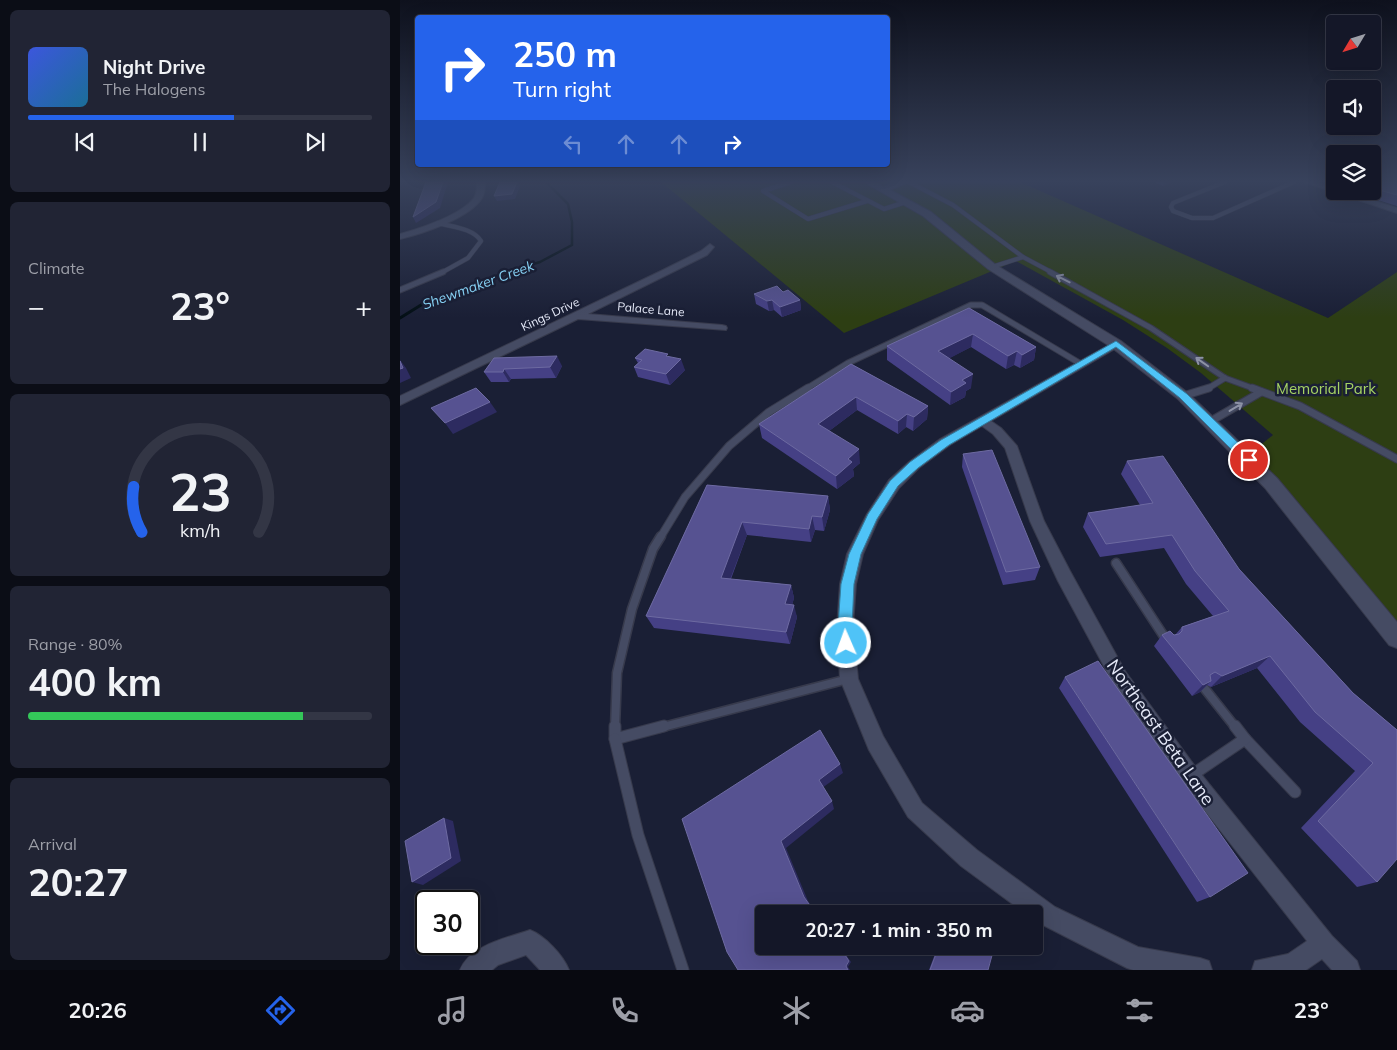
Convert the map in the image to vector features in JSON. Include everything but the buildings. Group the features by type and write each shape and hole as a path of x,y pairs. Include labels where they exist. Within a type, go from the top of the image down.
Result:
{"street":[{"path":"400,237 426,227"},
{"path":"944,227 992,268 1116,344 1183,396 1211,421 1271,483 1397,638"},
{"name":"Kings Drive","path":"400,401 528,338 578,316 704,253 710,247"},
{"name":"Palace Lane","path":"578,316 722,328"},
{"path":"1116,344 945,442 914,465 894,484 872,518 855,554 848,584 845,626 849,679 876,743 915,810 969,858 1048,915 1136,959 1200,970"},
{"name":"Northeast Beta Lane","path":"983,421 1010,446 1036,521 1119,677 1190,776 1324,944 1348,970"},
{"path":"472,970 491,956 530,942 557,970"},
{"path":"1264,970 1292,964 1324,944"}],"lane":[{"path":"400,290 443,272 466,259 480,246 480,238 470,231 455,227"},
{"path":"985,227 1023,257 1151,328 1226,378 1300,406 1397,459"},
{"path":"992,268 1023,257"},
{"path":"683,970 638,835 615,739 617,673 632,609 653,549 685,497 729,446 769,412 848,363 972,306 982,305 1081,364"},
{"path":"1183,396 1204,391 1226,378"},
{"path":"1211,421 1261,392"},
{"path":"1116,563 1167,641"},
{"path":"615,739 849,679"},
{"path":"1205,689 1245,739 1295,792"},
{"path":"1190,776 1245,739"}],"green space":[{"name":"Memorial Park","path":"716,227 1123,227 1328,318 1397,272 1397,623 1253,451 1273,435 1201,373 1167,348 1123,320 1016,261 844,333"}],"waterway":[{"name":"Shewmaker Creek","path":"504,273 540,262 572,245 572,227"},
{"name":"Shewmaker Creek","path":"400,318 421,305 508,272"}],"route":[{"path":"846,643 845,626 848,584 855,554 872,518 894,484 914,465 945,442 1116,344 1183,396 1211,421 1249,460"}]}
